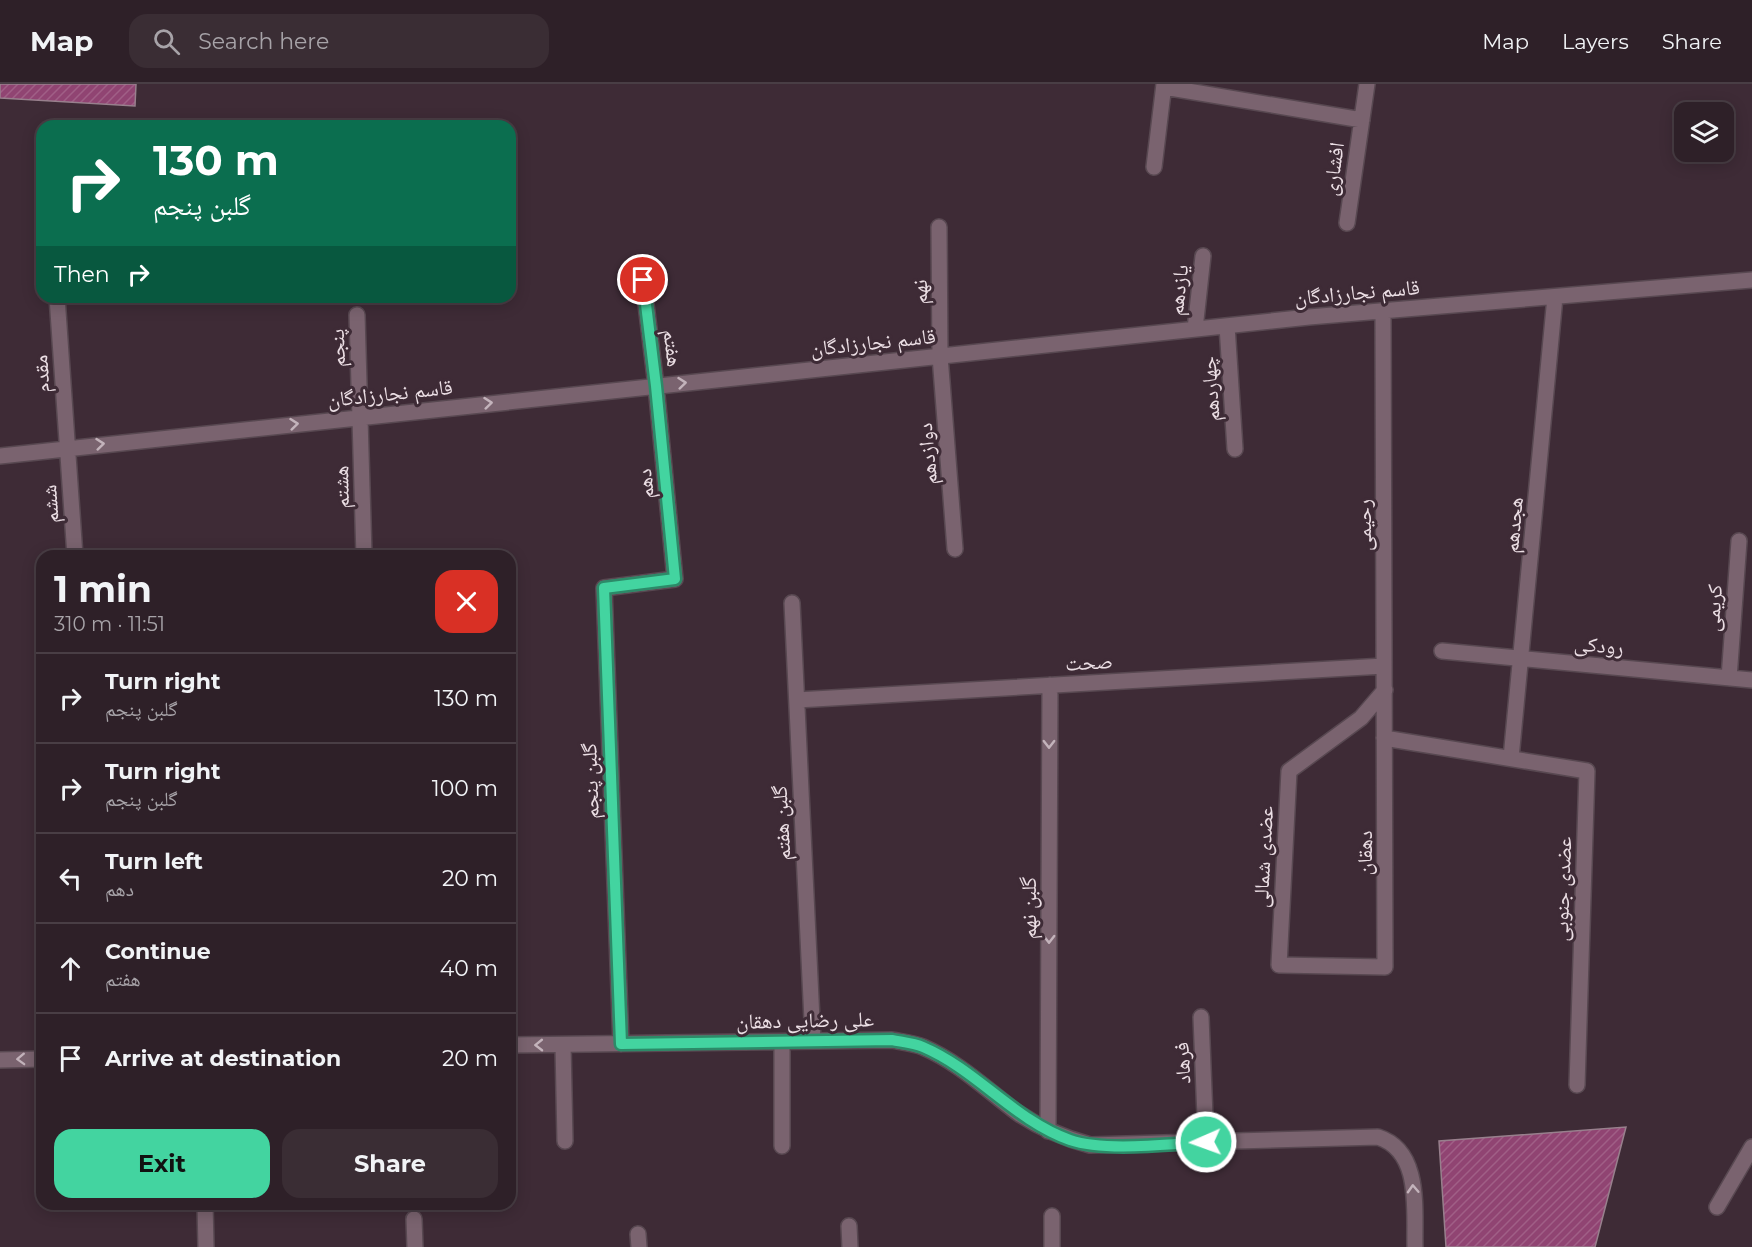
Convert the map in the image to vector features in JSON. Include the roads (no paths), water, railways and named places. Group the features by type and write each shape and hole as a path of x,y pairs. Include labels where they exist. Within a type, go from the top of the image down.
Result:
{"street":[{"name":"افشاری","path":"1347,223 1367,84"},
{"name":"افشاری","path":"1154,167 1164,85 1362,120"},
{"name":"نهم","path":"939,227 940,356"},
{"name":"یازدهم","path":"1195,328 1203,256"},
{"name":"هفتم","path":"643,280 656,386"},
{"name":"قاسم نجارزادگان","path":"0,456 1195,328 1752,280"},
{"name":"هجدهم","path":"1511,758 1555,297"},
{"name":"مقدم","path":"57,303 67,448"},
{"name":"رحیمی","path":"1383,311 1384,738"},
{"name":"پنجم","path":"357,315 360,417"},
{"name":"چهاردهم","path":"1227,326 1235,449"},
{"name":"دوازدهم","path":"940,356 956,549"},
{"name":"دهم","path":"656,386 675,579"},
{"name":"هشتم","path":"360,417 363,550"},
{"name":"ششم","path":"67,448 75,550"},
{"name":"کریمی","path":"1729,678 1739,541"},
{"name":"گلبن پنجم","path":"621,1044 604,588 675,579"},
{"name":"گلبن هفتم","path":"792,603 813,1041"},
{"name":"رودکی","path":"1442,651 1752,680"},
{"name":"صحت","path":"797,700 1384,666"},
{"name":"گلبن نهم","path":"1048,1131 1050,685"},
{"name":"عضدی شمالی","path":"1384,690 1361,718 1289,771 1278,965 1385,968"},
{"path":"1384,738 1511,758"},
{"name":"دهقان","path":"1384,738 1385,968"},
{"name":"عضدی جنوبی","path":"1511,758 1587,771 1577,1085"},
{"name":"فرهاد","path":"1201,1017 1206,1142"},
{"name":"علی رضایی دهقان","path":"516,1046 892,1040 921,1046 972,1075 1020,1114 1048,1131 1090,1145 1378,1137 1388,1140 1407,1161 1412,1179 1416,1247"},
{"path":"782,1042 782,1146"},
{"path":"563,1045 565,1141"},
{"path":"0,1060 36,1059"},
{"path":"1717,1206 1752,1147"},
{"path":"205,1210 206,1247"},
{"path":"1052,1216 1052,1247"},
{"path":"414,1219 415,1247"},
{"path":"849,1226 850,1247"}]}
